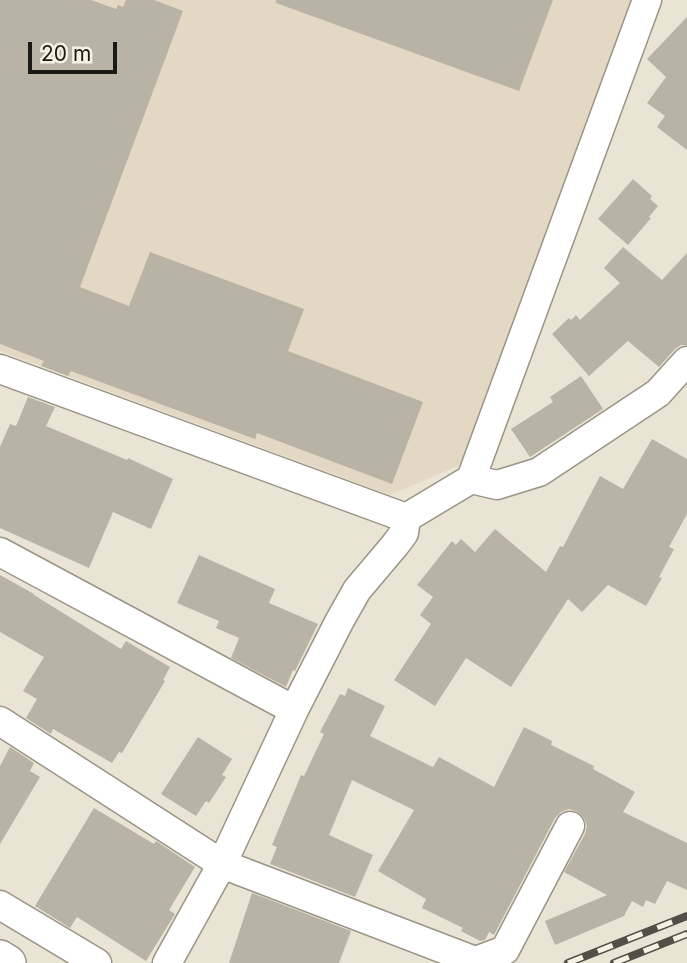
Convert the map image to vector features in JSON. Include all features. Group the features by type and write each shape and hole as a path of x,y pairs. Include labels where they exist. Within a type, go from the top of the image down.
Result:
{"street":[{"path":"406,518 471,479 647,0"},
{"path":"471,479 497,485 539,472 658,393 687,361"},
{"path":"0,369 406,518"},
{"path":"167,963 222,863 294,710 356,590 404,533 406,518"},
{"path":"0,552 294,710"},
{"path":"2,727 222,863 473,962 505,950 570,826"},
{"path":"0,905 97,963"},
{"path":"0,958 8,963"}],"shaded area":[{"path":"0,0 634,0 462,464 390,495 0,351"}],"building":[{"path":"0,0 91,0 116,9 118,5 123,7 126,0 154,0 183,11 80,287 129,306 150,252 304,309 288,351 423,402 392,484 257,433 255,439 71,371 68,376 41,366 44,361 0,344"},
{"path":"276,0 553,0 519,91 276,3"},
{"path":"687,17 687,150 657,127 665,116 647,103 666,77 647,59"},
{"path":"633,179 652,196 650,199 658,206 628,245 598,219"},
{"path":"623,247 662,280 687,253 687,345 675,349 659,367 628,341 589,376 552,334 569,318 571,320 576,315 580,320 620,283 604,268"},
{"path":"581,376 603,409 530,457 511,429 553,402 550,397"},
{"path":"28,397 55,407 46,426 173,479 151,529 113,512 89,568 0,528 0,447 10,424 16,426"},
{"path":"652,439 687,459 687,514 669,547 674,549 659,577 662,578 646,606 608,585 582,612 568,599 511,687 466,658 435,706 394,680 431,624 420,615 433,597 417,585 452,541 456,545 461,539 475,552 495,529 546,572 560,546 563,547 600,476 623,489"},
{"path":"199,555 275,589 269,603 318,624 286,687 231,658 239,638 216,628 219,621 177,603"},
{"path":"0,575 121,649 126,641 170,667 163,680 165,681 122,753 119,752 112,763 53,729 51,734 26,718 37,699 23,691 44,657 0,632"},
{"path":"348,688 385,706 370,736 433,767 439,757 494,787 524,727 552,741 551,745 594,766 593,769 635,792 623,812 687,843 687,890 667,881 655,904 646,900 643,907 632,901 624,916 555,945 545,921 607,895 564,872 587,826 578,812 569,809 555,818 494,935 489,932 485,940 480,941 461,931 463,928 422,908 426,899 378,871 414,810 352,780 329,835 373,855 355,897 270,864 277,847 272,845 301,775 304,776 324,734 320,732 340,694 345,696"},
{"path":"198,737 232,759 222,775 226,777 209,803 206,801 196,816 161,794"},
{"path":"10,747 34,763 30,771 40,777 0,844 0,766"},
{"path":"94,808 154,844 156,841 195,867 169,910 175,914 146,961 77,917 70,928 35,906"},
{"path":"252,893 351,931 339,963 229,963"}],"railway":[{"path":"568,963 687,916"},
{"path":"614,963 687,934"}]}
